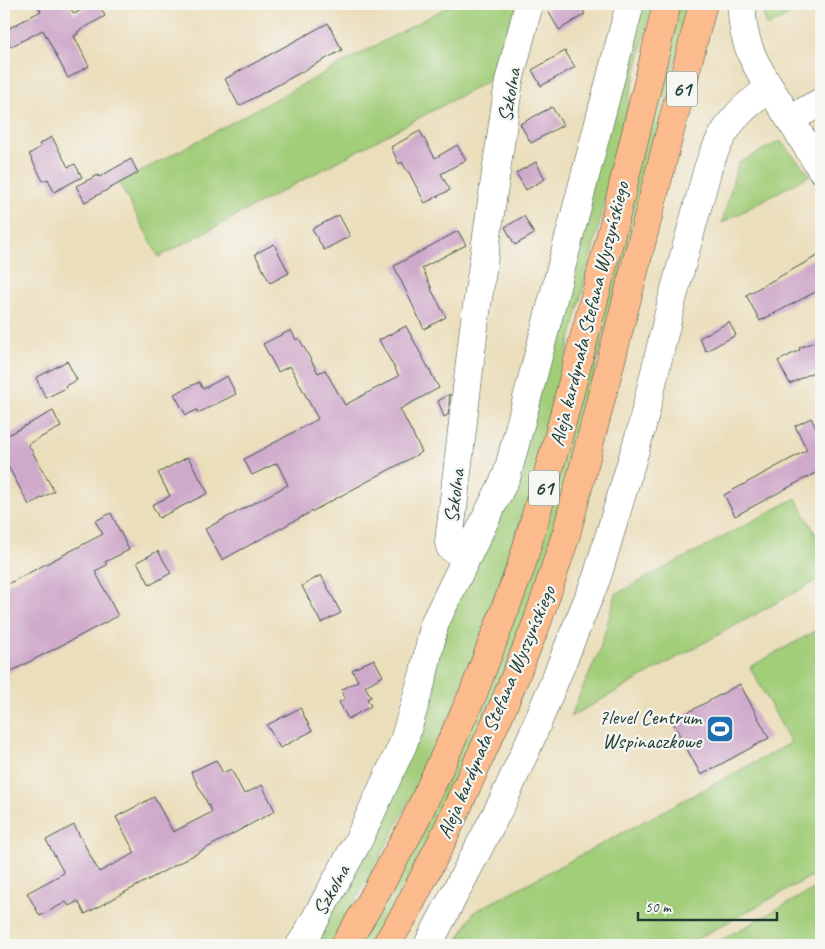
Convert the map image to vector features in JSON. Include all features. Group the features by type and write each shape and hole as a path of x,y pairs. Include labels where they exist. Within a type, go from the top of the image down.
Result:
{"main road":[{"name":"Aleja kardynała Stefana Wyszyńskiego","path":"345,945 414,823 473,694 521,567 563,419 615,219 667,4"},
{"name":"Aleja kardynała Stefana Wyszyńskiego","path":"386,945 443,839 504,704 538,620 566,535 703,4"}],"street":[{"name":"Szkolna","path":"300,945 358,841 403,744 423,676 435,622 468,555 454,550 450,547 449,542 474,327 509,81 529,4"},
{"path":"468,555 507,475 630,4"},
{"path":"742,4 745,37 755,64 821,169"},
{"path":"428,945 503,801 532,736 597,577 641,430 672,300 708,168 715,150 724,131 739,113 770,89"},
{"path":"790,119 821,102"}],"green space":[{"path":"453,4 521,4 503,73 159,257 119,183"},
{"path":"638,4 652,4 534,484 475,652 443,731 391,837 331,945 307,945 437,650 470,564"},
{"path":"679,4 691,4 548,551 514,647 455,788 371,945 359,945 445,783"},
{"path":"762,4 791,4 790,10 794,12 767,27"},
{"path":"780,141 810,175 722,223 738,163"},
{"path":"796,498 821,545 821,578 570,717 599,652 616,594"},
{"path":"821,628 821,871 686,945 455,945 474,912 791,743 750,667"},
{"path":"821,885 821,938 808,945 712,945"}],"building":[{"path":"36,4 68,4 74,14 92,4 99,4 105,16 77,32 78,34 74,36 89,66 68,78 43,30 10,47 4,31 41,11"},
{"path":"557,4 579,4 585,14 559,30 547,9"},
{"path":"328,23 342,50 239,106 225,79"},
{"path":"565,51 575,67 541,86 532,70"},
{"path":"552,107 563,125 531,143 520,124"},
{"path":"420,131 435,158 457,145 466,160 441,174 450,190 425,203 408,171 402,162 399,164 391,147"},
{"path":"52,137 68,167 75,164 82,177 54,192 48,179 43,181 29,154 41,147 39,144"},
{"path":"131,159 138,173 85,202 76,186 98,175 99,177"},
{"path":"536,162 545,179 526,190 516,173"},
{"path":"339,215 350,236 324,250 312,229"},
{"path":"524,216 534,234 515,245 505,227"},
{"path":"458,231 466,245 422,268 446,317 424,329 394,266"},
{"path":"274,244 289,273 270,283 255,254"},
{"path":"821,254 821,289 760,321 746,295"},
{"path":"729,322 736,335 706,351 699,338"},
{"path":"406,326 439,388 400,409 422,452 222,560 205,529 288,485 277,463 252,475 244,459 318,419 290,366 278,372 263,344 291,330 296,340 299,338 318,373 325,370 345,405 399,376 379,340"},
{"path":"821,339 821,368 790,384 778,361 800,350 799,348"},
{"path":"67,361 77,380 46,398 36,378"},
{"path":"227,376 236,394 198,413 197,410 186,415 174,394 199,382 203,389"},
{"path":"450,394 448,415 444,417 438,401"},
{"path":"53,411 61,427 28,444 54,491 29,505 4,459 4,437"},
{"path":"811,418 821,438 821,475 819,471 735,516 724,495 807,450 795,426"},
{"path":"188,457 208,493 159,518 152,505 170,496 158,473"},
{"path":"111,513 129,550 105,562 107,565 95,571 118,616 4,675 4,586 103,534 95,521"},
{"path":"158,551 171,573 150,585 137,562"},
{"path":"321,575 341,613 321,623 302,586"},
{"path":"374,659 383,676 365,686 371,697 367,699 371,706 348,719 339,702 345,699 341,690 358,681 352,670"},
{"name":"7level Centrum Wspinaczkowe","path":"740,684 769,738 701,775 672,721"},
{"path":"300,708 312,731 280,748 267,725"},
{"path":"216,760 223,773 231,769 244,794 262,785 275,811 85,914 78,901 69,906 66,902 40,916 27,893 64,873 46,840 74,825 99,872 135,853 116,817 154,797 173,832 212,812 191,772"}],"place":[{"name":"7level Centrum Wspinaczkowe","path":"720,729"}]}
